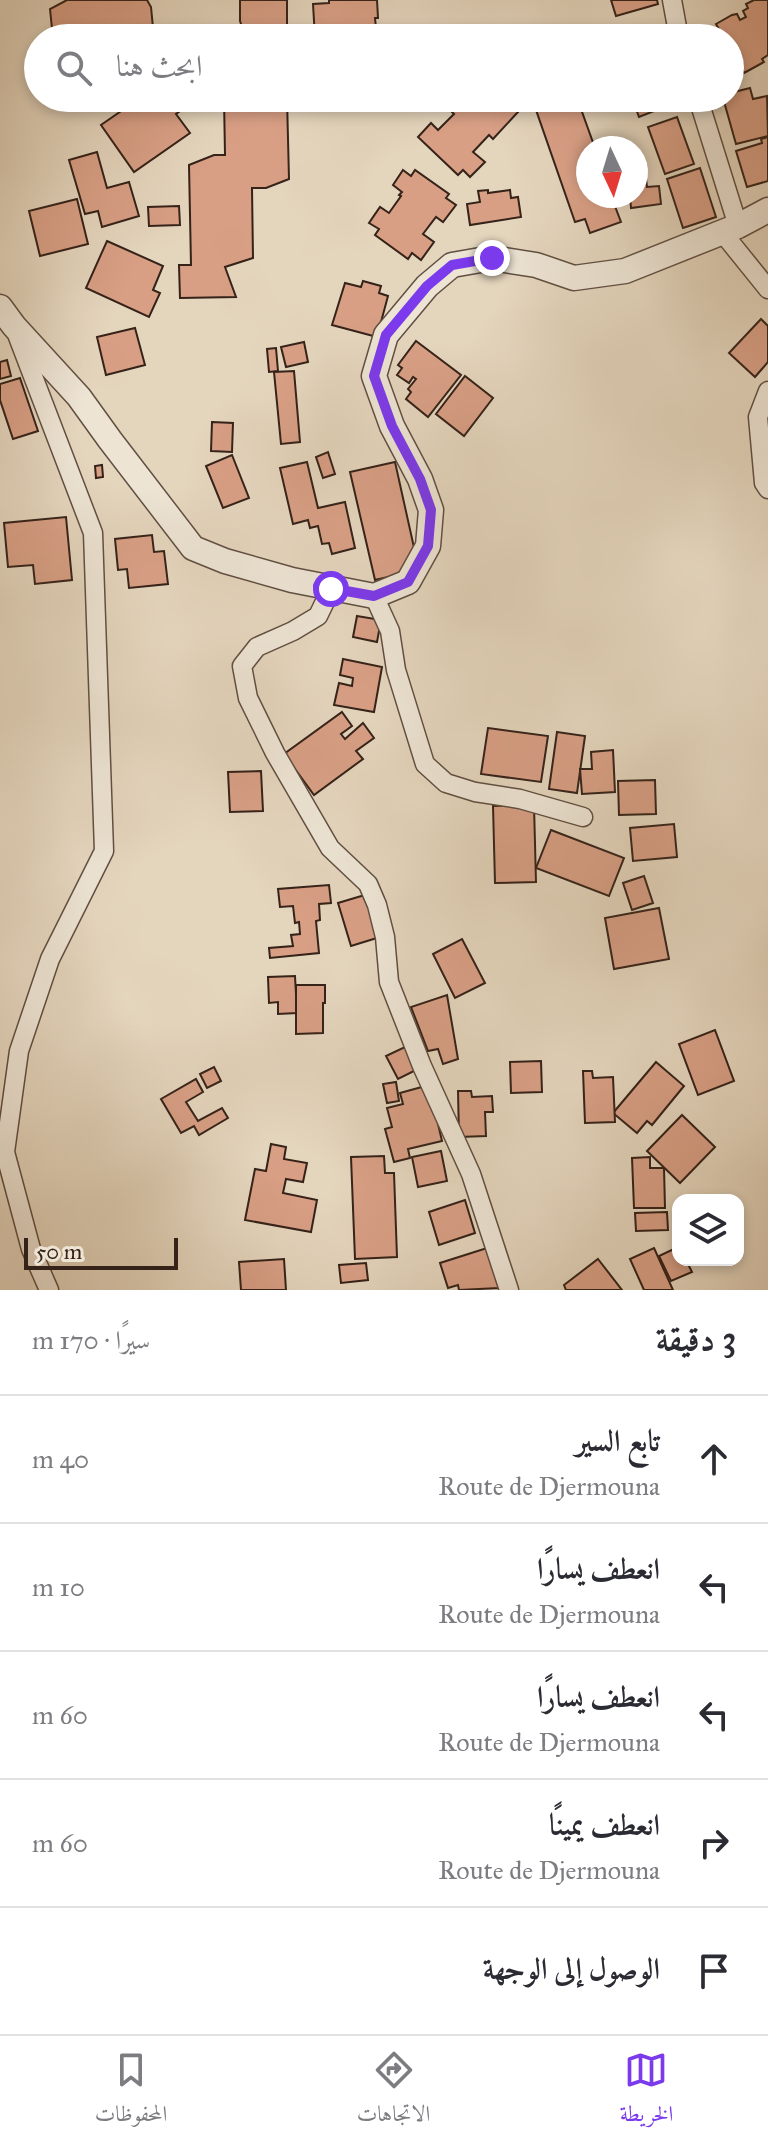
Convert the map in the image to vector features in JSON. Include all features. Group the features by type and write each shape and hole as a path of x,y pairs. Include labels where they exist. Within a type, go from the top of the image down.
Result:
{"street":[{"path":"672,0 676,24"},
{"path":"701,112 730,229 768,289"},
{"path":"318,586 374,596 408,582 428,546 431,510 420,479 392,426 374,376 386,335 427,286 452,265 492,258 536,265 574,278 625,271 730,229 768,210"},
{"path":"7,317 79,397 193,548 225,561 331,589 318,616 257,647 242,666 248,698 275,753 330,848 368,884 385,937 389,982 422,1066 471,1174 509,1290"},
{"path":"7,317 93,533 104,851 50,959 19,1051 4,1131 5,1152 31,1249 49,1290"},
{"path":"768,391 758,417 764,483 768,489"},
{"path":"374,596 390,631 396,670 425,764 446,783 583,817"}],"building":[{"path":"67,0 147,0 153,24 52,24 50,9"},
{"path":"240,0 287,0 287,24 241,24"},
{"path":"329,0 377,0 378,18 375,18 376,24 314,24 313,4 329,3"},
{"path":"611,0 657,0 658,4 616,16"},
{"path":"754,0 768,0 768,55 762,59 764,62 744,73 744,24 716,24 732,15 737,14 740,20 746,17 743,11 748,8 746,4"},
{"path":"750,88 753,99 767,96 768,136 736,144 727,112 744,112 744,90"},
{"path":"120,112 179,112 176,114 190,133 134,172 101,125"},
{"path":"224,112 287,112 289,179 266,188 252,188 253,258 225,267 236,297 180,298 179,265 191,265 189,165 214,155 225,155"},
{"path":"452,112 518,112 493,139 489,135 473,152 485,162 470,177 463,170 458,175 418,137 431,123 438,130 454,114"},
{"path":"537,112 582,112 591,136 576,136 576,208 616,208 621,222 590,233 585,219 575,222"},
{"path":"677,117 694,164 665,174 648,127"},
{"path":"768,137 768,181 747,187 736,151 762,143 761,139"},
{"path":"97,152 107,188 129,182 139,216 102,227 98,211 85,214 69,160"},
{"path":"700,168 716,217 683,228 667,179"},
{"path":"403,170 411,176 415,170 449,194 446,198 456,205 443,222 436,217 423,234 434,242 421,260 412,253 408,259 375,235 379,229 369,223 380,207 389,213 401,196 402,192 393,185"},
{"path":"659,186 661,204 648,206 648,187"},
{"path":"488,190 488,193 510,190 511,198 518,197 521,217 470,225 467,204 480,202 478,191"},
{"path":"77,199 88,244 40,256 29,211"},
{"path":"179,206 180,225 149,226 148,207"},
{"path":"107,241 163,266 153,290 160,293 149,317 86,288"},
{"path":"363,281 381,286 379,293 388,296 377,337 332,325 345,283 361,287"},
{"path":"761,319 768,326 768,362 755,377 729,353"},
{"path":"135,328 145,365 106,375 97,337"},
{"path":"416,341 461,375 428,417 406,399 411,392 408,389 416,379 413,377 409,383 397,375 402,368 398,365"},
{"path":"304,342 308,362 286,367 281,347"},
{"path":"276,348 278,371 269,372 267,349"},
{"path":"7,360 11,376 0,379 0,362"},
{"path":"294,371 300,442 281,444 274,372"},
{"path":"465,376 493,398 464,436 436,414"},
{"path":"20,378 38,431 13,439 0,400 0,384"},
{"path":"212,422 233,423 232,452 211,451"},
{"path":"328,452 335,474 323,478 316,457"},
{"path":"232,455 249,498 223,508 206,466"},
{"path":"307,462 318,508 345,502 355,548 332,554 329,543 322,544 318,526 310,528 308,520 293,524 280,468"},
{"path":"395,462 419,570 375,580 350,472"},
{"path":"102,465 103,477 96,478 95,466"},
{"path":"66,517 72,580 35,584 33,565 8,567 4,523"},
{"path":"152,535 154,552 164,551 168,584 129,588 127,569 118,570 115,539"},
{"path":"357,616 381,620 377,642 353,637"},
{"path":"343,659 382,667 374,712 334,705 339,683 352,686 353,678 340,675"},
{"path":"342,712 352,726 341,734 345,739 363,723 374,738 356,751 363,759 314,795 284,754"},
{"path":"488,728 548,736 541,782 481,774"},
{"path":"557,732 585,736 577,793 549,789"},
{"path":"613,750 615,792 582,794 580,769 592,769 591,752"},
{"path":"261,771 263,811 230,812 228,772"},
{"path":"655,780 656,814 619,815 618,781"},
{"path":"534,805 536,882 495,883 493,806"},
{"path":"674,824 677,857 633,861 630,828"},
{"path":"551,830 624,858 609,896 536,868"},
{"path":"644,876 653,903 632,910 623,883"},
{"path":"329,885 331,903 319,904 320,920 316,921 319,953 270,958 269,948 293,946 291,935 300,934 293,906 280,907 278,889"},
{"path":"368,894 380,937 351,946 338,903"},
{"path":"659,908 669,959 614,969 605,918"},
{"path":"462,939 485,983 455,998 433,954"},
{"path":"295,976 297,1013 278,1014 278,1002 269,1003 268,977"},
{"path":"296,985 325,985 323,1033 296,1034"},
{"path":"447,995 458,1059 443,1064 438,1049 428,1051 411,1007"},
{"path":"715,1030 734,1081 698,1095 679,1044"},
{"path":"407,1046 418,1069 398,1079 386,1056"},
{"path":"541,1061 542,1092 511,1093 510,1062"},
{"path":"656,1062 684,1086 652,1125 647,1121 637,1133 613,1113"},
{"path":"214,1067 221,1081 207,1088 200,1074"},
{"path":"583,1071 592,1071 593,1078 613,1077 615,1122 585,1123"},
{"path":"196,1079 203,1092 186,1102 198,1121 222,1108 228,1118 199,1135 194,1126 181,1133 161,1099"},
{"path":"396,1082 399,1101 387,1103 383,1084"},
{"path":"429,1085 442,1141 408,1149 410,1158 394,1162 385,1129 392,1127 387,1108 403,1104 400,1093"},
{"path":"458,1091 471,1091 472,1097 492,1096 493,1112 485,1112 486,1136 459,1137"},
{"path":"682,1115 715,1147 680,1183 647,1151"},
{"path":"271,1144 286,1147 284,1159 307,1163 303,1182 286,1179 283,1193 317,1200 311,1232 245,1220 255,1169 266,1171"},
{"path":"441,1151 447,1181 418,1187 412,1157"},
{"path":"384,1156 385,1173 394,1173 397,1257 355,1259 351,1157"},
{"path":"650,1157 650,1168 664,1168 665,1208 634,1208 632,1158"},
{"path":"465,1200 475,1233 439,1245 429,1212"},
{"path":"667,1212 668,1230 636,1231 635,1213"},
{"path":"487,1248 499,1288 459,1290 458,1285 448,1288 440,1263"},
{"path":"654,1248 673,1290 644,1290 630,1259"},
{"path":"672,1250 672,1266 689,1266 692,1272 671,1281 659,1256"},
{"path":"284,1259 286,1290 241,1290 239,1262"},
{"path":"598,1259 622,1290 566,1290 564,1285"},
{"path":"366,1263 368,1280 341,1283 339,1265"}],"route":[{"path":"331,589 318,586 374,596 408,582 428,546 431,510 420,479 392,426 374,376 386,335 427,286 452,265 492,258"}]}
